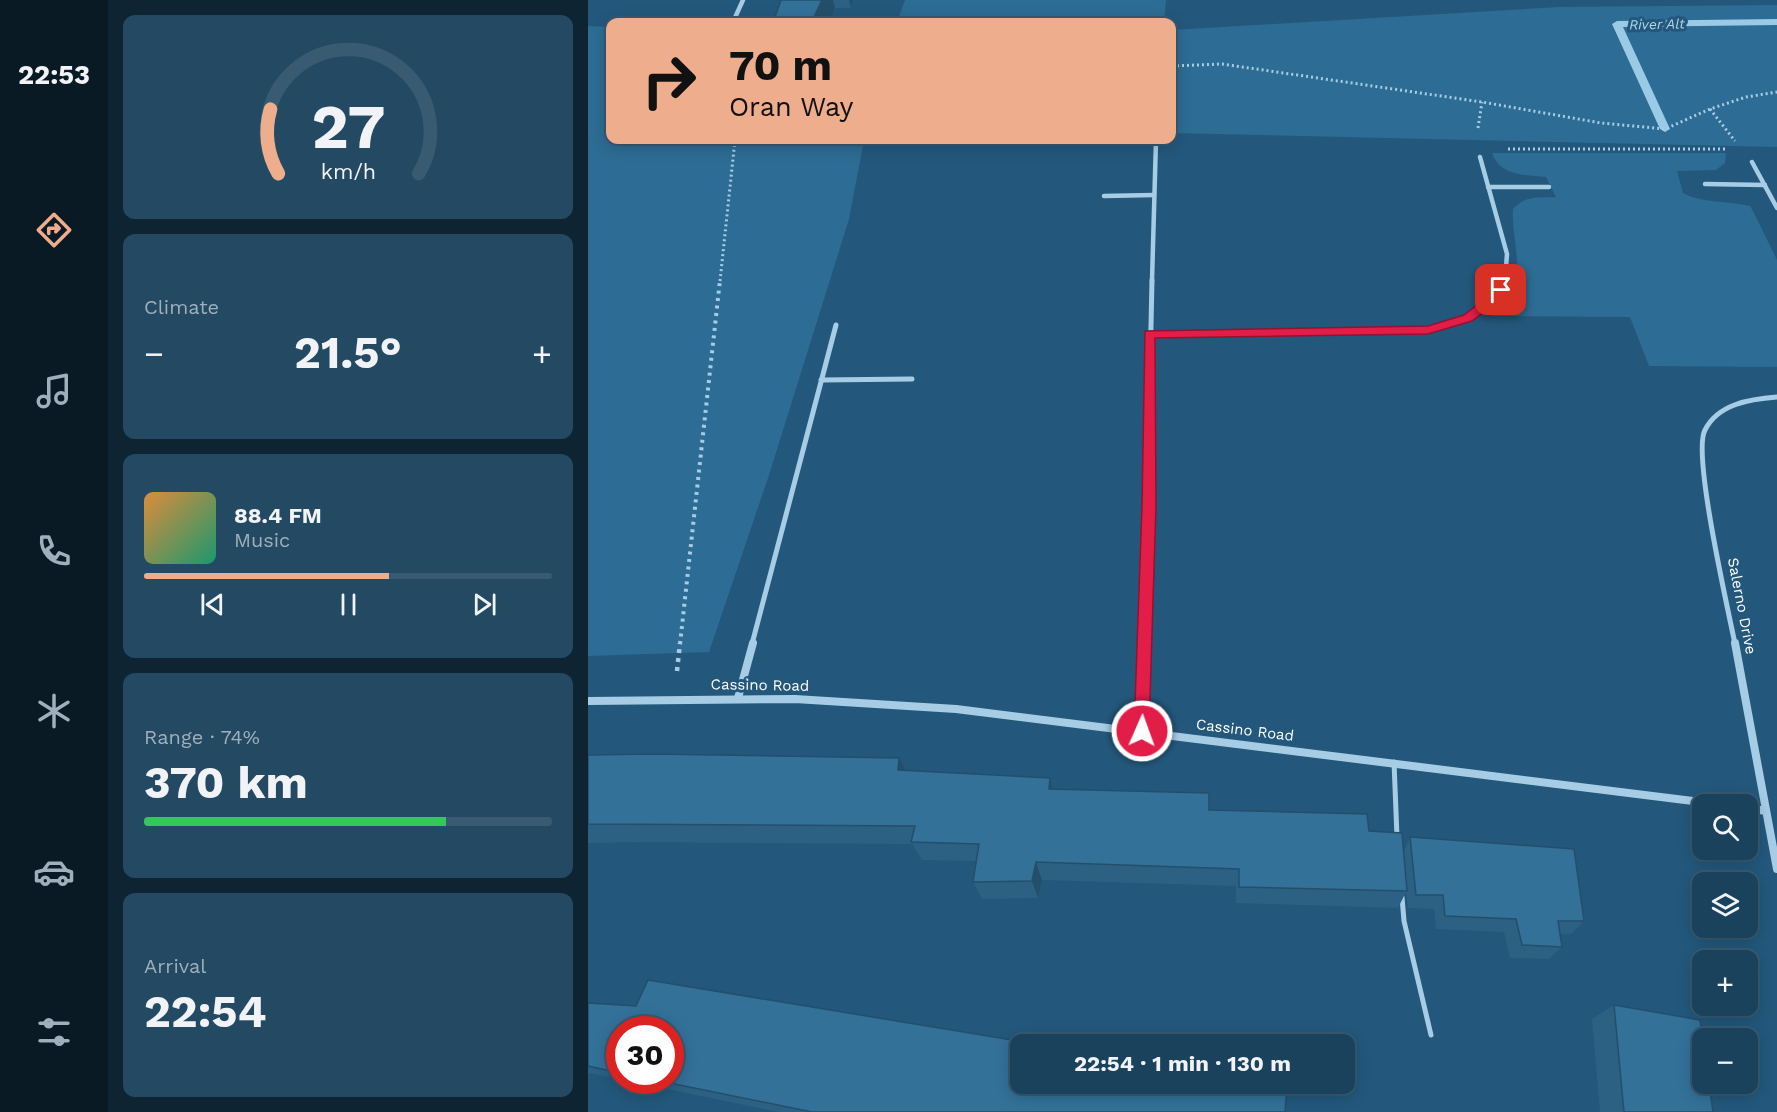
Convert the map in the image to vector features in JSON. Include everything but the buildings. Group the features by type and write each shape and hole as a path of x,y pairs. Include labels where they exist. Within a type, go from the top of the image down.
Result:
{"street":[{"path":"735,18 743,0"},
{"path":"1142,731 1149,506 1149,334 1156,144"},
{"path":"1149,334 1412,331 1441,327 1468,318 1492,301 1501,290 1509,266 1480,157"},
{"path":"1752,162 1777,208"},
{"path":"1705,184 1765,185"},
{"path":"1488,187 1549,187"},
{"path":"1104,196 1154,195"},
{"path":"738,698 836,325"},
{"path":"821,380 912,379"},
{"name":"Salerno Drive","path":"1777,398 1746,401 1723,411 1704,431 1701,443 1703,473 1777,869"},
{"name":"Cassino Road","path":"588,701 738,698 911,705 1029,716 1692,801"},
{"path":"1758,810 1766,811"}],"lane":[{"path":"1395,762 1398,850"},
{"path":"1401,885 1404,921 1431,1035"}],"path":[{"path":"1176,66 1222,64 1482,102 1601,123 1665,129 1710,109 1746,97 1777,92"},
{"path":"1710,109 1752,162"},
{"path":"674,698 735,144"},
{"path":"1499,149 1741,148"}],"shaded area":[{"path":"905,0 1166,0 1164,18 898,18"},
{"path":"1777,5 1777,147 1176,133 1176,30 1559,7"},
{"path":"588,26 606,27 606,144 863,144 849,219 769,475 709,652 588,656"},
{"path":"1492,153 1726,153 1725,163 1716,170 1677,171 1683,193 1707,200 1750,206 1754,213 1777,260 1777,367 1649,366 1630,317 1491,316 1510,294 1517,274 1513,209 1528,199 1556,197 1546,177 1522,175 1507,170 1496,161"}],"waterway":[{"name":"River Alt","path":"1665,129 1617,24 1777,22"}],"route":[{"path":"1142,731 1149,506 1149,334 1428,330 1468,318 1482,310 1501,290"}]}
